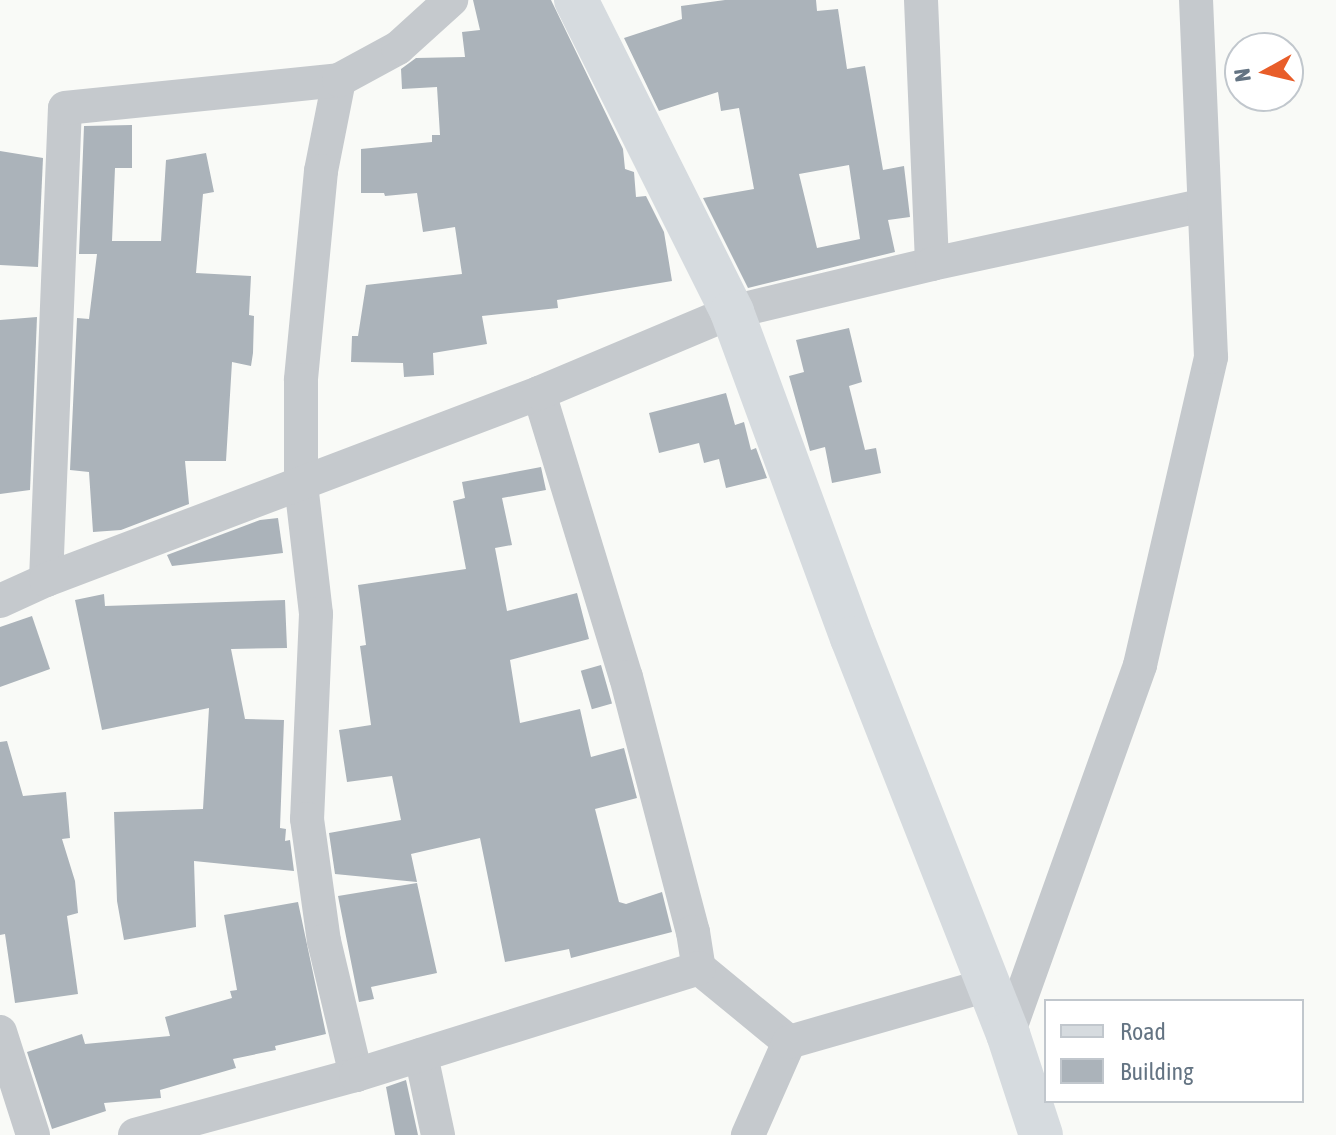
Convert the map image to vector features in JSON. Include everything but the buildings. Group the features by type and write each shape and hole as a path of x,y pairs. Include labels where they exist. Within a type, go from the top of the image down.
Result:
{"street":[{"path":"46,580 65,108 339,80 398,48 451,0"},
{"path":"576,0 732,312 852,638 1008,1034 1041,1135"},
{"path":"921,0 932,264"},
{"path":"1008,1034 1140,665 1211,357 1196,0"},
{"path":"339,80 321,171 301,380 301,484 316,614 307,819 324,941 356,1075"},
{"path":"0,601 46,580 539,393 732,312 932,264 1204,205"},
{"path":"539,393 626,677 693,932 699,968 789,1042"},
{"path":"135,1135 356,1075 699,968"},
{"path":"789,1042 988,985"},
{"path":"0,1032 33,1135"},
{"path":"748,1135 789,1042"},
{"path":"421,1055 438,1135"}]}
